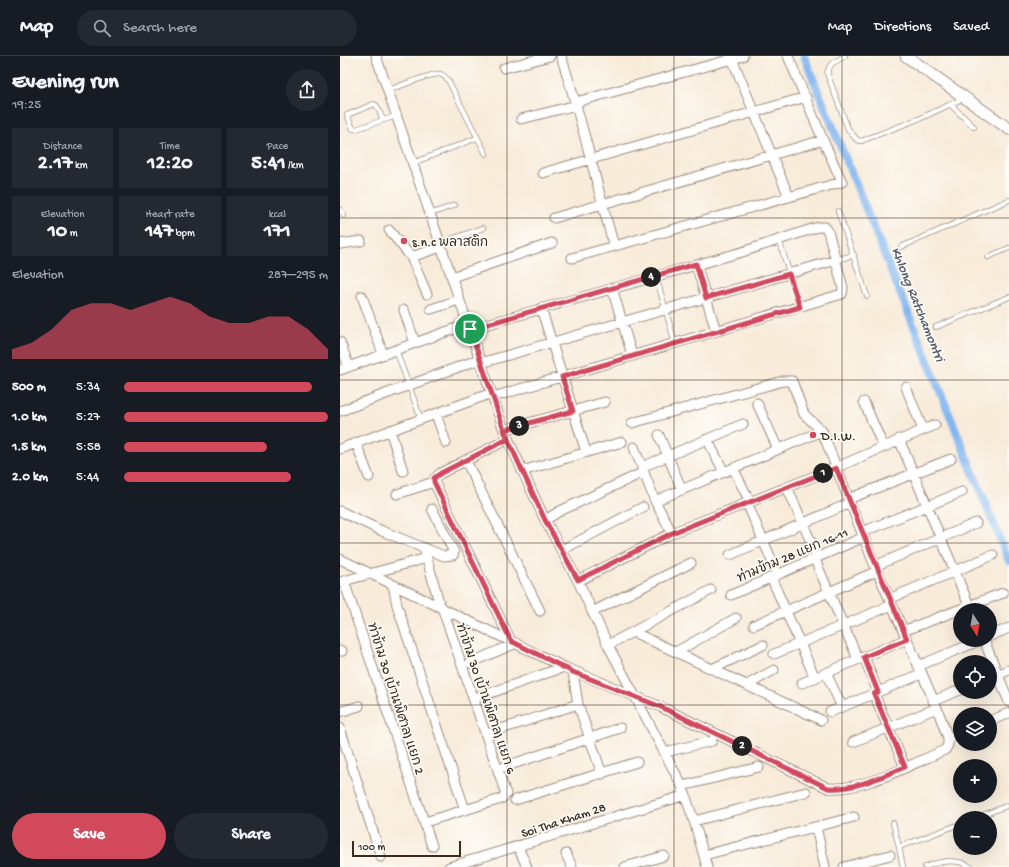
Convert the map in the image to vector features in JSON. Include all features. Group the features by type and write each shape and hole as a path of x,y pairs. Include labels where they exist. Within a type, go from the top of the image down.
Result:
{"street":[{"path":"376,56 506,435 545,520 578,580 608,645 637,697 684,791 707,867"},
{"path":"504,68 550,56"},
{"path":"561,56 576,103 589,160 614,246"},
{"path":"521,119 731,58 743,56"},
{"path":"572,258 842,182 788,56"},
{"path":"906,56 1009,129"},
{"path":"731,58 789,197"},
{"path":"543,173 806,97"},
{"path":"554,218 823,140"},
{"path":"340,342 344,368 469,326 541,308 656,276 818,227 825,227 828,231 843,288 842,294 562,377 492,395 340,449"},
{"path":"389,230 411,257 426,294"},
{"path":"340,244 361,241"},
{"path":"452,277 552,243"},
{"path":"411,257 441,245"},
{"path":"340,410 481,361 622,323 836,260"},
{"path":"696,264 716,331"},
{"path":"612,288 632,355"},
{"path":"362,296 383,354"},
{"path":"431,309 459,300"},
{"path":"541,308 586,452"},
{"path":"404,310 415,343"},
{"path":"340,559 514,642 573,672 637,697 828,788 849,787 882,777 944,750 948,745 948,738 935,704 890,602 822,431 804,414 794,384 787,380 632,423"},
{"path":"906,387 923,430"},
{"path":"514,642 434,482 436,476 466,461 506,435 573,411 605,402"},
{"path":"864,402 883,446"},
{"path":"757,403 778,449"},
{"path":"436,414 446,443"},
{"path":"545,520 668,456 743,424"},
{"path":"578,580 672,533 836,468 899,439 935,425"},
{"path":"390,430 403,471"},
{"path":"655,501 822,431"},
{"path":"659,434 682,490"},
{"path":"707,439 724,472"},
{"path":"899,439 968,603"},
{"path":"522,471 622,442"},
{"path":"356,443 369,477"},
{"path":"634,447 655,501 672,533"},
{"path":"730,555 849,501 951,459"},
{"path":"466,461 540,611"},
{"path":"733,468 749,502 786,611 815,678"},
{"path":"397,494 434,482"},
{"path":"787,487 803,523 828,592 843,626 861,658 905,767"},
{"name":"ท่ามข้าม 28 แยก 16-11","path":"730,595 816,559 863,535 962,492"},
{"path":"562,550 643,507"},
{"path":"340,511 382,531 448,557 453,555 454,552 432,509"},
{"path":"754,625 976,523"},
{"name":"ท่าข้าม 30 (บ้านพิศาล) แยก 6","path":"424,548 441,607 506,794 505,797 466,810"},
{"path":"774,654 843,626 954,571 993,555"},
{"path":"342,582 427,558"},
{"path":"592,612 691,563"},
{"name":"ท่าข้าม 30 (บ้านพิศาล) แยก 2","path":"342,582 432,846"},
{"path":"394,584 397,605 466,810 425,822"},
{"path":"608,645 711,590"},
{"path":"981,603 1003,593"},
{"path":"802,683 861,658 905,635 953,615"},
{"path":"676,652 736,618"},
{"path":"997,633 1009,628"},
{"path":"634,632 714,668 821,720"},
{"path":"470,663 514,642"},
{"path":"714,668 763,645"},
{"path":"830,712 876,693 967,647"},
{"path":"479,697 564,667"},
{"path":"747,685 774,670"},
{"path":"997,675 1009,670"},
{"path":"573,672 578,704 602,774"},
{"path":"826,673 842,707"},
{"path":"997,681 1009,702"},
{"path":"853,742 889,728 953,694"},
{"path":"492,732 578,704"},
{"path":"340,712 359,706"},
{"path":"997,718 1009,713"},
{"path":"340,728 381,857"},
{"path":"504,767 620,728"},
{"path":"948,738 953,736"},
{"path":"665,752 712,741"},
{"path":"515,800 602,774 636,762"},
{"name":"Soi Tha Kham 28","path":"449,867 518,847 759,767"},
{"path":"694,821 806,792"},
{"path":"704,855 854,817"},
{"path":"816,827 825,867"},
{"path":"518,847 527,867"},
{"path":"566,854 572,867"},
{"path":"844,867 890,855"},
{"path":"625,867 664,856"}],"lane":[{"path":"845,56 830,64 827,73 848,129 857,140 867,139 921,118 965,97"},
{"path":"387,90 431,76 440,74 444,75 486,154"},
{"path":"383,120 377,106 374,104 347,115 353,129 383,120 396,116"},
{"path":"950,105 974,127"},
{"path":"413,163 478,138"},
{"path":"901,247 1009,200"},
{"path":"430,214 455,205"},
{"path":"340,210 344,215"},
{"path":"838,211 867,296"},
{"path":"441,245 483,228"},
{"path":"779,240 800,307"},
{"path":"988,257 1009,248"},
{"path":"836,260 854,255"},
{"path":"656,276 675,343"},
{"path":"936,327 1009,297"},
{"path":"396,350 422,419"},
{"path":"993,811 1009,805"},
{"path":"893,823 903,867"},
{"path":"899,847 953,827"},
{"path":"925,867 952,861 971,867"}],"waterway":[{"name":"Khlong Ratchamontri","path":"804,56 1009,561"}],"place":[{"name":"s.n.c พลาสติก","path":"404,241"},
{"name":"D.I.W.","path":"813,435"}],"route":[{"path":"470,329 504,430 508,439 509,442 545,520 578,580 672,533 836,468 875,566 907,639 864,657 878,692 874,694 905,767 882,777 849,787 828,788 661,707 573,672 511,641 434,482 434,478 441,473 508,439 504,430 573,411 562,377 661,346 800,307 789,274 706,298 696,264 470,329"}]}
